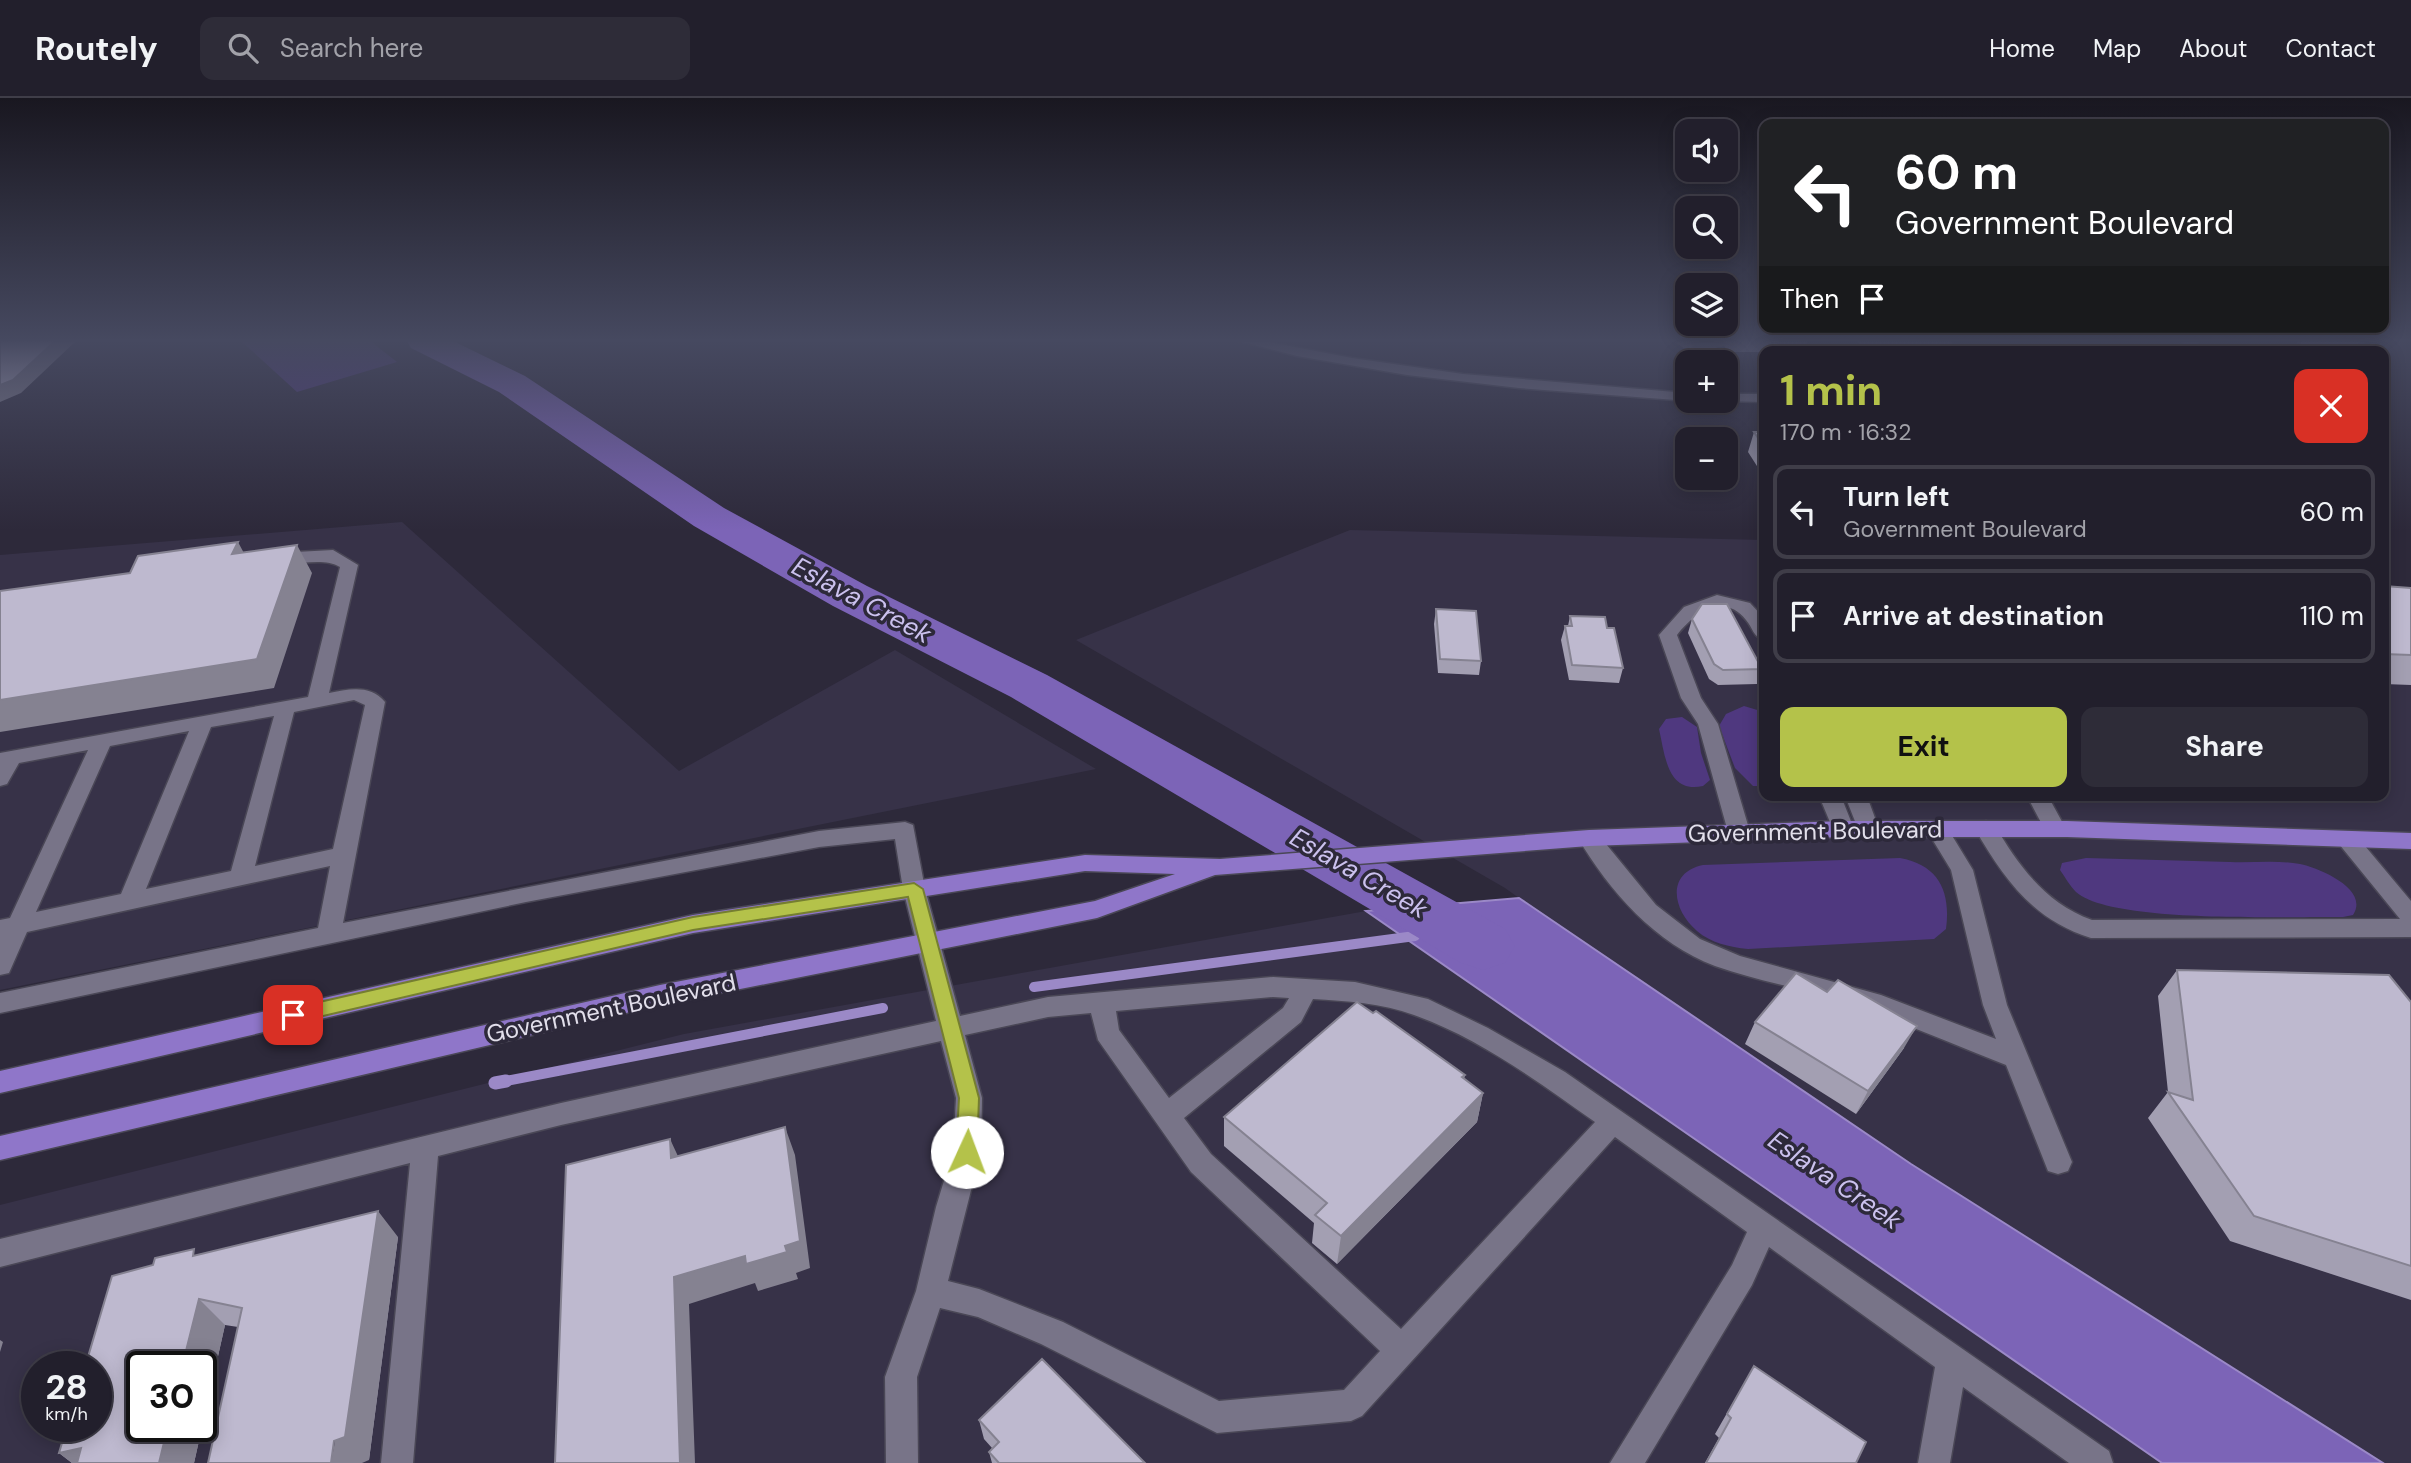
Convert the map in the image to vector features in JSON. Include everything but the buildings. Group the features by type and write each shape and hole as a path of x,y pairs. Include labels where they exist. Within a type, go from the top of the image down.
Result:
{"main road":[{"name":"Government Boulevard","path":"0,1082 693,924 1085,863 1220,867 1589,838 1843,829 2055,829 2411,841"},
{"name":"Government Boulevard","path":"0,1148 660,995 1097,909 1220,867"}],"street":[{"path":"256,559 333,555 349,565 317,701"},
{"path":"1740,832 1707,724 1691,698 1668,635 1677,620 1713,600 1738,602 1757,617 1759,622"},
{"path":"0,779 6,759 356,694 375,702 328,934"},
{"path":"241,877 286,706"},
{"path":"130,901 203,722"},
{"path":"0,966 9,927 103,740"},
{"path":"1832,801 1843,829"},
{"path":"1858,801 1868,829"},
{"path":"2040,801 2055,829"},
{"path":"1937,829 1962,870 1994,1005 2058,1162"},
{"path":"1986,829 2011,872 2044,907 2074,924 2091,929 2411,928"},
{"path":"0,1003 328,934 819,839 905,830 914,889 969,1098 967,1152 950,1207 931,1291 901,1377 902,1463"},
{"path":"1589,838 1626,889 1670,931 1693,947 1728,961 1855,996 2014,1056"},
{"path":"2347,839 2411,917"},
{"path":"9,927 343,855"},
{"path":"0,1252 561,1114 1048,1006 1273,987 1355,992 1419,1006 1479,1035 1556,1080 2097,1463"},
{"path":"1166,1116 1292,1015 1306,989"},
{"path":"1102,1002 1107,1033 1201,1163 1401,1350"},
{"path":"931,1291 979,1303 1052,1333 1217,1417 1351,1405 1613,1121"},
{"path":"397,1463 425,1149"},
{"path":"1626,1463 1742,1275 1764,1227"},
{"path":"1934,1463 1952,1360"}],"shaded area":[{"path":"402,522 679,771 895,650 1096,769 0,990 0,555"},
{"path":"1350,530 1759,540 1759,801 2389,801 2389,588 2411,595 2411,1463 2385,1463 1911,1164 1681,1014 1505,888 1076,640"},
{"path":"1744,706 1759,710 1759,786 1753,786 1735,768 1719,726 1726,714"},
{"path":"1682,717 1697,727 1701,753 1710,780 1703,786 1691,787 1682,784 1675,778 1666,761 1659,729 1666,719"},
{"path":"1900,858 1924,867 1940,882 1946,903 1946,929 1934,939 1748,949 1708,939 1689,923 1678,903 1678,884 1683,876 1691,869 1703,865"},
{"path":"2086,858 2300,864 2340,881 2355,897 2356,906 2353,915 2343,917 2203,916 2125,909 2096,902 2076,892 2072,887 2060,870 2062,863"},
{"path":"1366,911 2162,1463 0,1463 0,1205 684,1034"}],"water":[{"path":"1519,898 1911,1164 2383,1463 2162,1463 1366,911"}],"waterway":[{"name":"Eslava Creek","path":"541,404 709,517 850,596 1029,686 1483,946"},
{"path":"1034,987 1415,936"},
{"path":"496,1083 883,1008"},
{"path":"495,1083 506,1081"}],"route":[{"path":"293,1015 693,924 914,889 969,1098 967,1152"}]}
